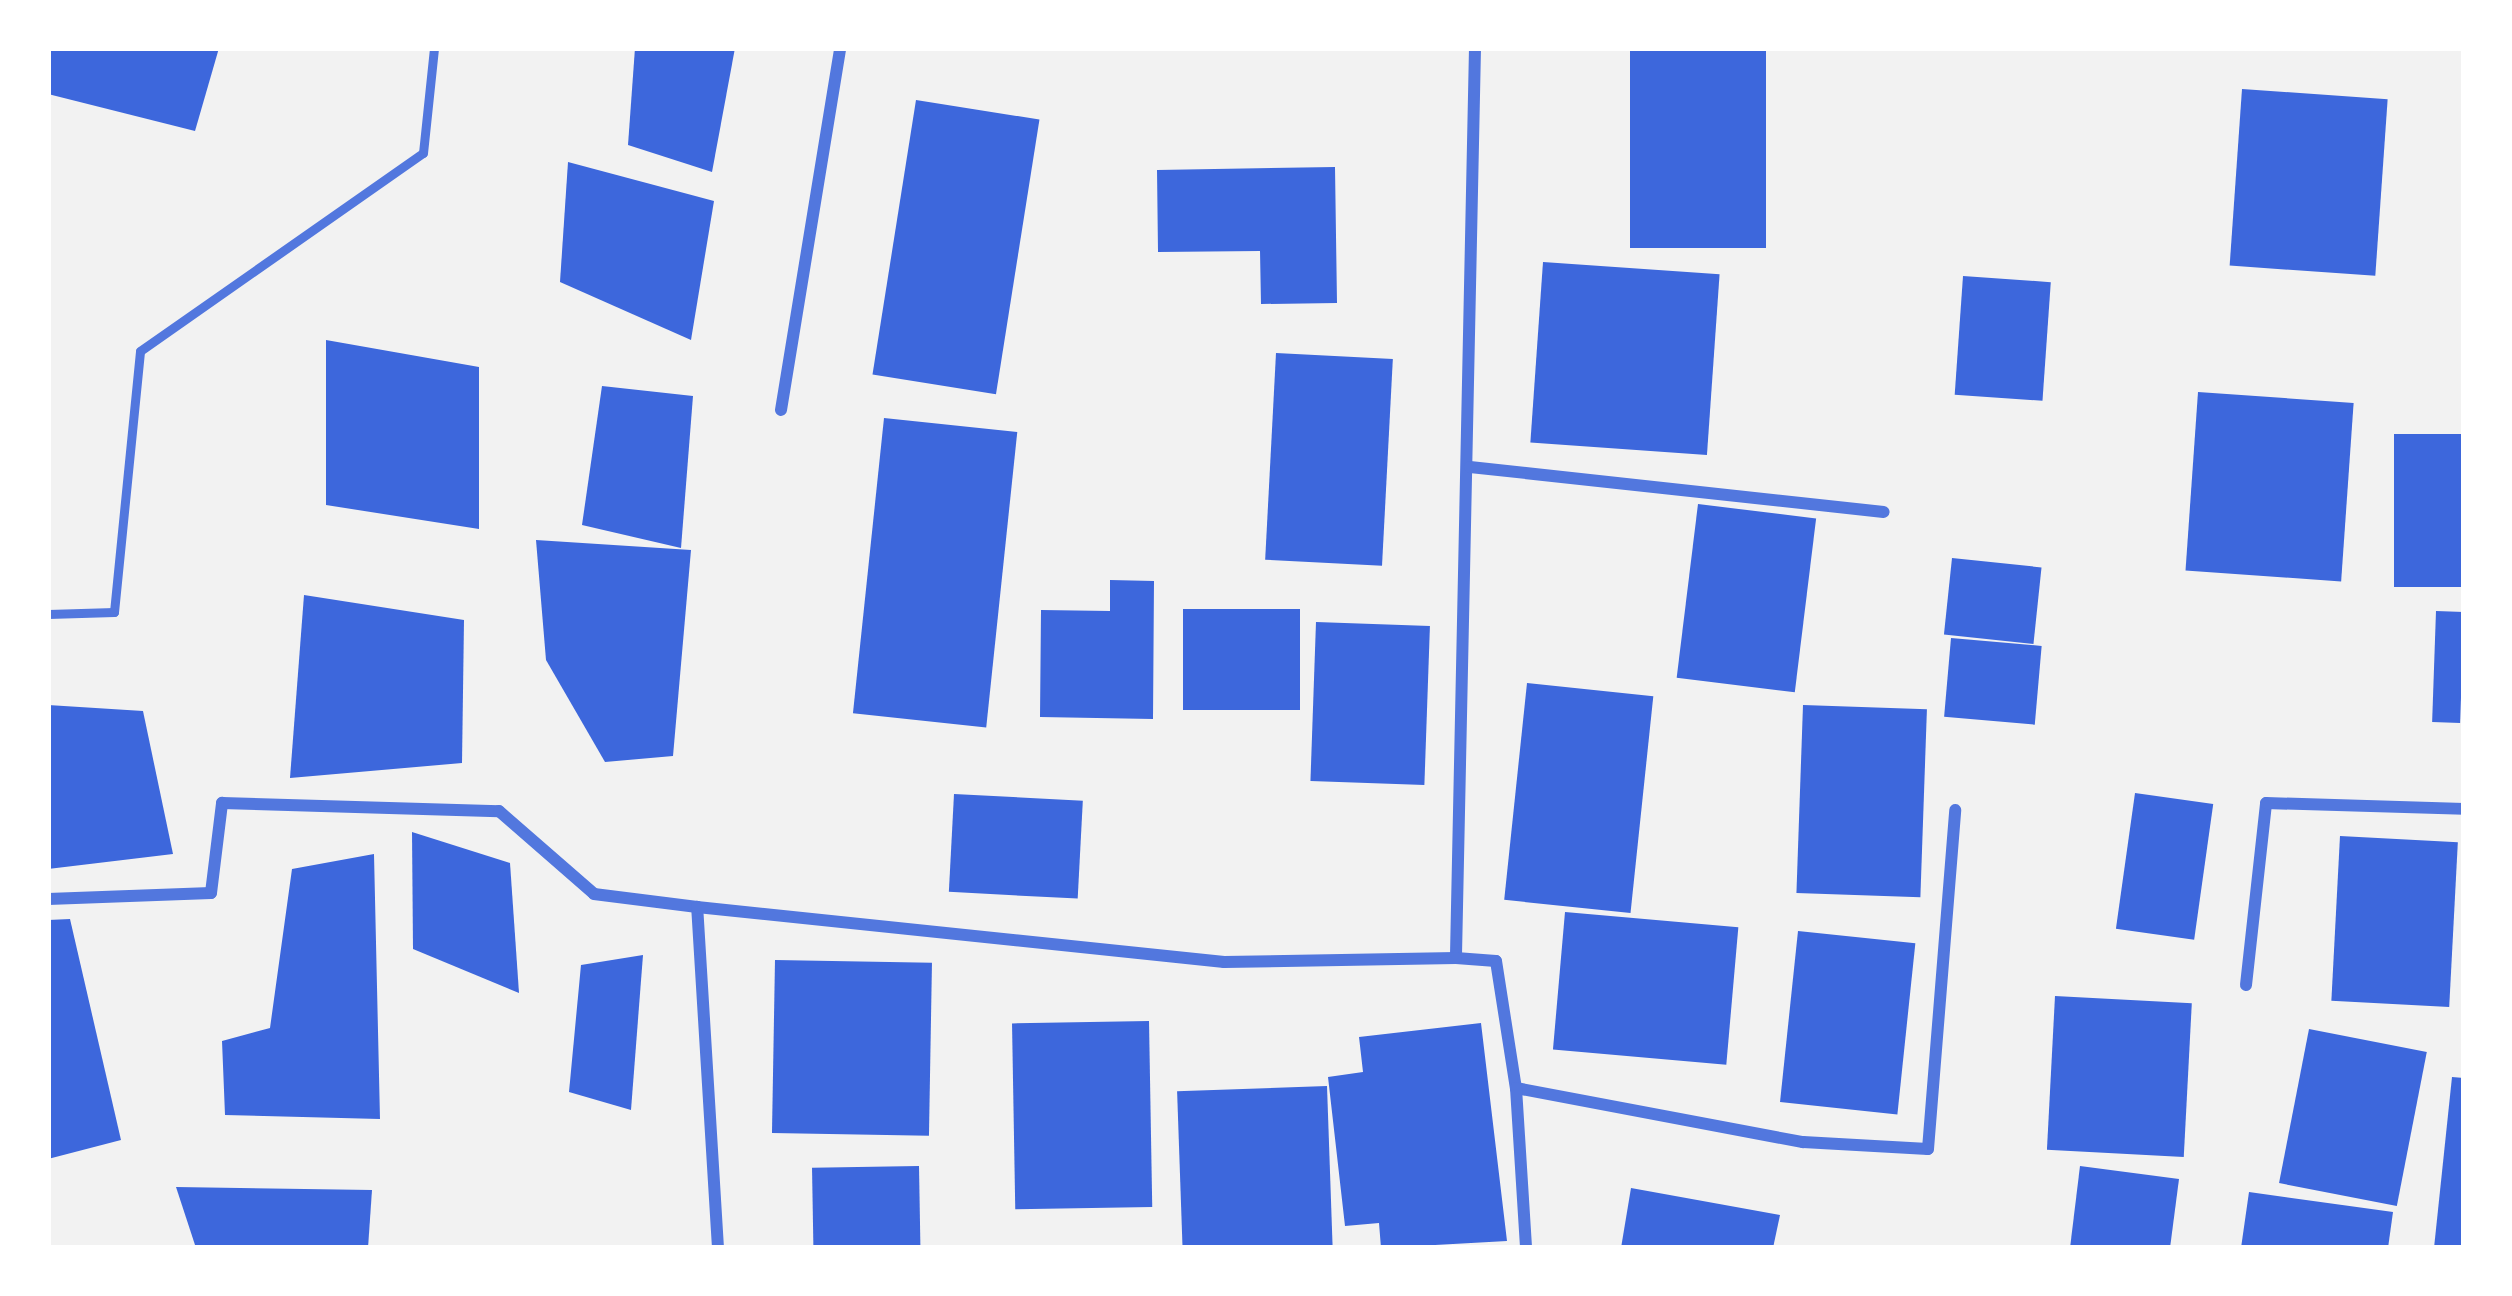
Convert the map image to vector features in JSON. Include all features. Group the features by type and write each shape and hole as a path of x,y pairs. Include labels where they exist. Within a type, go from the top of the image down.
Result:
{"street":[{"path":"781,410 840,48"},
{"path":"1456,958 1470,467 1475,48"},
{"path":"1470,467 1884,512"},
{"path":"2246,985 2266,802 2464,809"},
{"path":"48,899 212,893 222,803 500,811 594,894 1224,962 1496,961 1516,1088 1526,1248"},
{"path":"1516,1088 1803,1142 1928,1149 1954,810"},
{"path":"697,907 718,1248"}],"lane":[{"path":"48,614 114,612 140,351 423,153 434,48"}],"building":[{"path":"48,48 219,48 195,131 48,94"},
{"path":"635,48 735,48 712,172 628,145"},
{"path":"1630,48 1766,48 1766,248 1630,248"},
{"path":"2242,89 2388,99 2375,276 2230,266"},
{"path":"916,100 1039,120 996,394 873,375"},
{"path":"568,162 714,201 691,340 560,282"},
{"path":"1335,167 1337,303 1261,304 1260,251 1158,252 1157,170"},
{"path":"1543,262 1720,274 1707,455 1530,443"},
{"path":"1963,276 2051,282 2042,401 1955,395"},
{"path":"326,340 479,367 479,529 326,505"},
{"path":"1276,353 1393,359 1382,566 1265,560"},
{"path":"602,386 693,396 681,548 582,525"},
{"path":"2198,392 2354,403 2341,581 2186,571"},
{"path":"884,418 1017,432 986,727 853,713"},
{"path":"2394,434 2464,434 2464,587 2394,587"},
{"path":"1698,504 1816,519 1795,692 1677,678"},
{"path":"536,540 691,550 673,756 605,762 546,660"},
{"path":"1952,558 2042,567 2033,644 1944,635"},
{"path":"1110,580 1154,581 1153,719 1040,717 1041,610 1110,611"},
{"path":"304,595 464,620 462,763 290,778"},
{"path":"1183,609 1300,609 1300,710 1183,710"},
{"path":"2436,611 2464,612 2460,723 2432,722"},
{"path":"1316,622 1430,626 1424,785 1310,781"},
{"path":"1951,638 2042,646 2035,725 1944,717"},
{"path":"1527,683 1653,696 1631,913 1504,900"},
{"path":"48,705 143,711 173,854 48,869"},
{"path":"1803,705 1927,709 1920,897 1796,893"},
{"path":"2135,793 2213,804 2194,940 2116,929"},
{"path":"954,794 1083,801 1078,899 949,892"},
{"path":"412,832 510,863 519,993 413,949"},
{"path":"2340,836 2458,842 2449,1007 2331,1001"},
{"path":"374,854 380,1119 225,1115 222,1041 270,1028 292,869"},
{"path":"1565,912 1738,927 1726,1065 1553,1049"},
{"path":"70,919 121,1140 48,1159 48,920"},
{"path":"1798,931 1915,943 1897,1114 1780,1102"},
{"path":"643,955 631,1110 569,1092 581,965"},
{"path":"775,960 932,963 929,1136 772,1133"},
{"path":"2055,996 2192,1003 2184,1157 2047,1150"},
{"path":"1149,1021 1152,1207 1015,1209 1012,1023"},
{"path":"1481,1023 1507,1241 1381,1248 1379,1223 1345,1226 1328,1077 1363,1072 1359,1037"},
{"path":"2309,1029 2427,1052 2397,1206 2279,1183"},
{"path":"2452,1077 2464,1078 2464,1248 2434,1248"},
{"path":"1327,1086 1333,1247 1183,1248 1177,1091"},
{"path":"919,1166 920,1248 813,1248 812,1168"},
{"path":"2080,1166 2179,1179 2170,1248 2070,1248"},
{"path":"176,1187 372,1190 368,1248 196,1248"},
{"path":"1631,1188 1780,1215 1773,1248 1621,1248"},
{"path":"2249,1192 2393,1212 2388,1248 2241,1248"}]}
